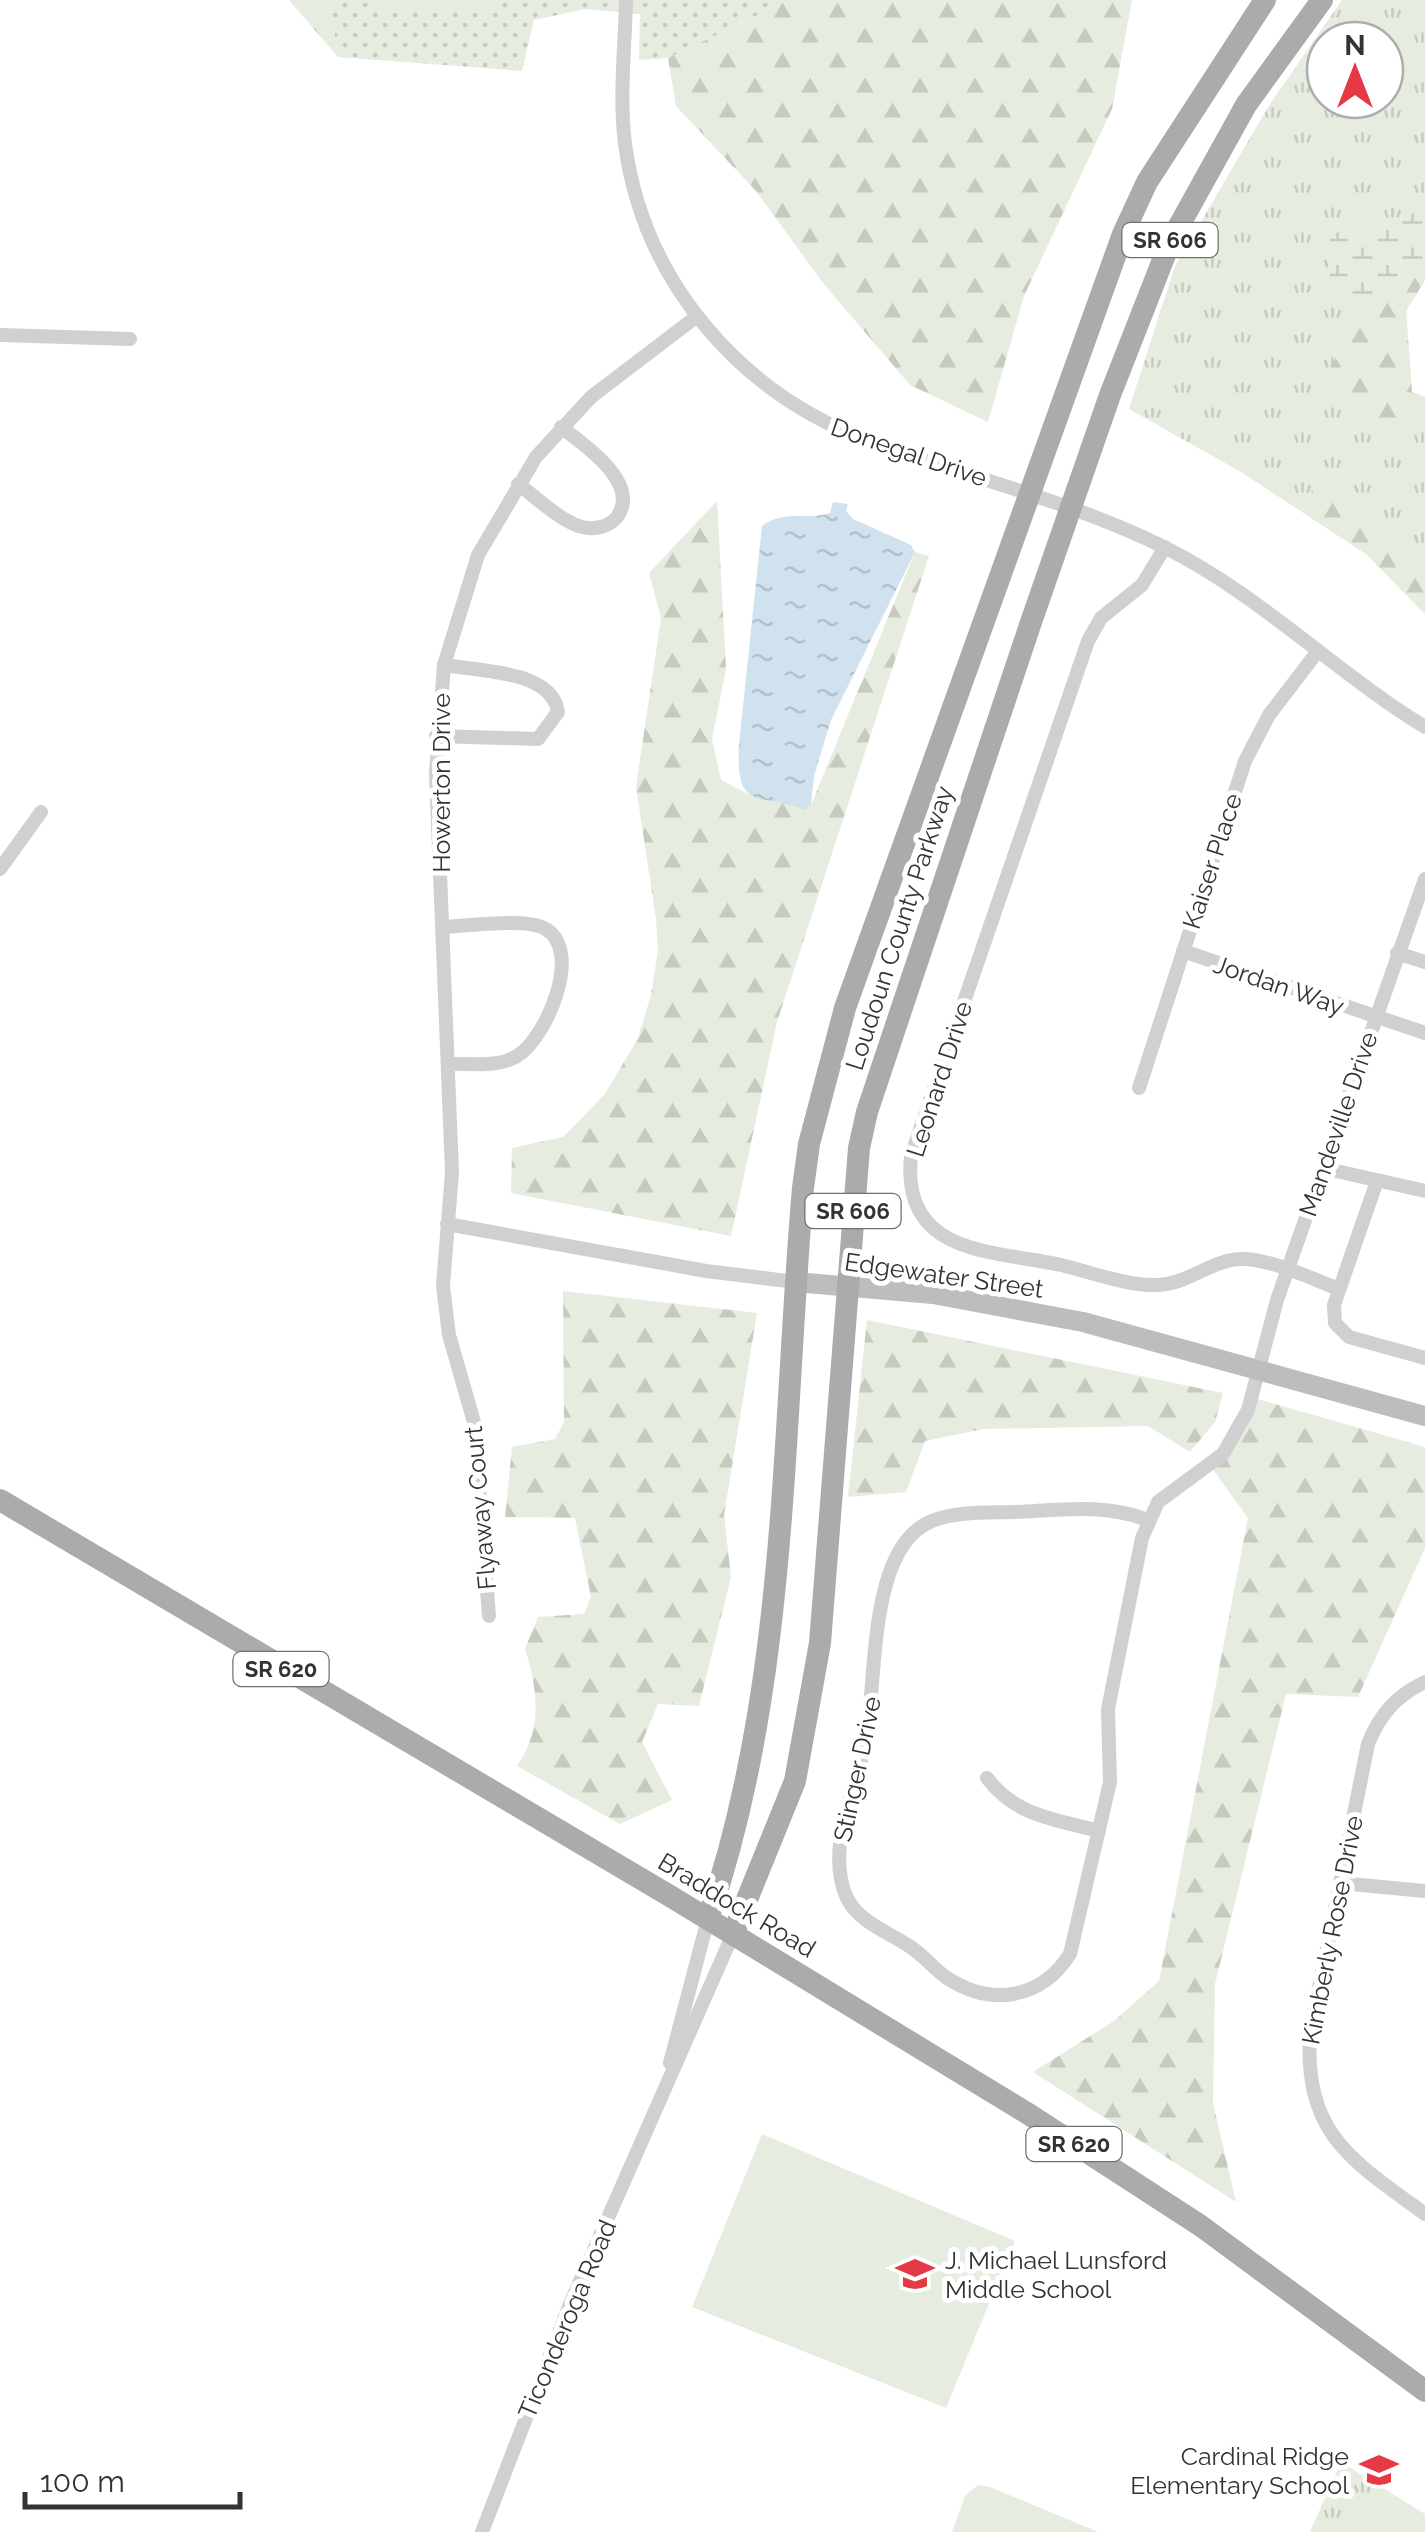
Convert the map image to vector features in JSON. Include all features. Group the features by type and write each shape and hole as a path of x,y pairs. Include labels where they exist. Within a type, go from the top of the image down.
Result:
{"main road":[{"name":"Loudoun County Parkway","path":"708,1919 739,1802 767,1668 809,1144 845,1008 1123,234 1147,182 1265,0"},
{"name":"Loudoun County Parkway","path":"734,1934 786,1808 811,1713 859,1148 866,1112 1072,506 1170,242 1246,106 1322,0"},
{"name":"Braddock Road","path":"0,1500 734,1934 1201,2226 1425,2391"}],"street":[{"name":"Donegal Drive","path":"626,0 623,102 634,189 660,257 696,316 744,368 804,412 874,443 1072,506 1165,547 1234,588 1425,728"},
{"name":"Howerton Drive","path":"447,1224 452,1172 436,736 444,664 478,555 518,484 561,427 622,369 696,316"},
{"path":"0,335 130,339"},
{"path":"518,484 580,526 600,527 615,520 623,502 616,476 561,427"},
{"name":"Leonard Drive","path":"1165,547 1142,585 1101,618 1088,641 910,1156 911,1190 926,1220 965,1248 1144,1285 1178,1282 1226,1260 1258,1260 1340,1289"},
{"name":"Kaiser Place","path":"1139,1088 1256,736 1318,651"},
{"path":"436,736 538,739 558,712 552,694 535,681 444,664"},
{"path":"0,870 41,812"},
{"name":"Mandeville Drive","path":"1257,1370 1288,1270 1425,879"},
{"path":"442,927 534,925 554,936 564,959 564,972 543,1023 522,1054 499,1063 448,1064"},
{"name":"Jordan Way","path":"1183,951 1425,1033"},
{"path":"1398,953 1425,962"},
{"path":"1323,1168 1425,1191"},
{"path":"1377,1182 1333,1314 1341,1332 1425,1358"},
{"name":"Edgewater Street","path":"447,1224 686,1268 1009,1306 1425,1416"},
{"name":"Flyaway Court","path":"447,1224 443,1286 449,1335 474,1422 489,1616"},
{"path":"1148,1520 1158,1502 1223,1454 1234,1440 1248,1410 1257,1370"},
{"name":"Stinger Drive","path":"1118,1508 1148,1520 1108,1709 1110,1782 1070,1954 1058,1973 1040,1988 1016,1996 995,1996 966,1988 866,1920 848,1900 838,1864 873,1702 885,1580 893,1558 909,1536 930,1522 963,1514 1118,1508"},
{"name":"Kimberly Rose Drive","path":"1425,1682 1404,1692 1377,1722 1310,2033 1308,2068 1313,2096 1336,2144 1425,2214"},
{"path":"987,1778 1004,1801 1024,1811 1099,1831"},
{"path":"1340,1883 1425,1891"},
{"name":"Ticonderoga Road","path":"659,2108 708,1919"},
{"name":"Ticonderoga Road","path":"482,2532 570,2304 734,1934"}],"green space":[{"path":"289,0 330,0 338,57"},
{"path":"330,0 773,0 766,11 668,58 639,60 640,14 586,9 534,20 522,71 338,57"},
{"path":"378,0 496,0 495,13 378,9"},
{"path":"773,0 1132,0 1112,109 1024,296 988,422 910,385 823,283 756,191 676,106 668,58 766,11"},
{"path":"1342,0 1425,0 1425,280 1406,311 1412,392 1425,397 1425,614 1366,554 1241,472 1129,409 1175,266 1270,104 1305,53 1305,120 1405,120 1405,20 1328,20"},
{"path":"1425,199 1425,262 1400,280 1375,310 1362,310 1330,278 1330,239 1339,231 1412,214"},
{"path":"1425,261 1425,280 1406,311 1412,392 1425,397 1425,428 1381,429 1350,407 1329,370 1362,310 1375,310 1400,280"},
{"path":"1312,482 1364,525 1425,555 1425,614 1366,554 1311,518"},
{"path":"717,501 726,669 712,739 721,780 746,793 811,805 915,552 929,556 777,1022 731,1236 511,1193 512,1148 563,1137 605,1094 638,1038 651,995 658,950 656,919 636,787 661,618 649,573"},
{"path":"563,1291 757,1313 724,1515 731,1577 699,1706 658,1704 642,1742 672,1800 620,1824 517,1766 534,1724 535,1694 525,1649 538,1617 584,1614 591,1597 575,1518 505,1517 512,1447 555,1439 564,1422"},
{"path":"867,1320 1223,1393 1215,1422 1190,1452 1148,1426 983,1429 925,1441 906,1492 848,1497"},
{"path":"1251,1397 1425,1447 1425,1548 1358,1697 1286,1694 1215,1984 1213,2103 1236,2202 1033,2072 1114,2021 1159,1981 1248,1518 1209,1464"},
{"path":"762,2134 1015,2241 946,2408 692,2307"},
{"path":"1341,2462 1425,2514 1425,2532 1310,2532"},
{"path":"978,2485 1098,2532 952,2532 965,2496"},
{"path":"1373,2495 1425,2525 1425,2532 1353,2532"}],"water":[{"path":"833,502 848,504 846,511 853,519 911,545 915,552 831,720 814,776 811,805 805,810 746,791 741,781 739,744 762,526 780,518 830,513"}],"place":[{"name":"J. Michael Lunsford Middle School","path":"915,2274"},
{"name":"Cardinal Ridge Elementary School","path":"1379,2470"}]}
